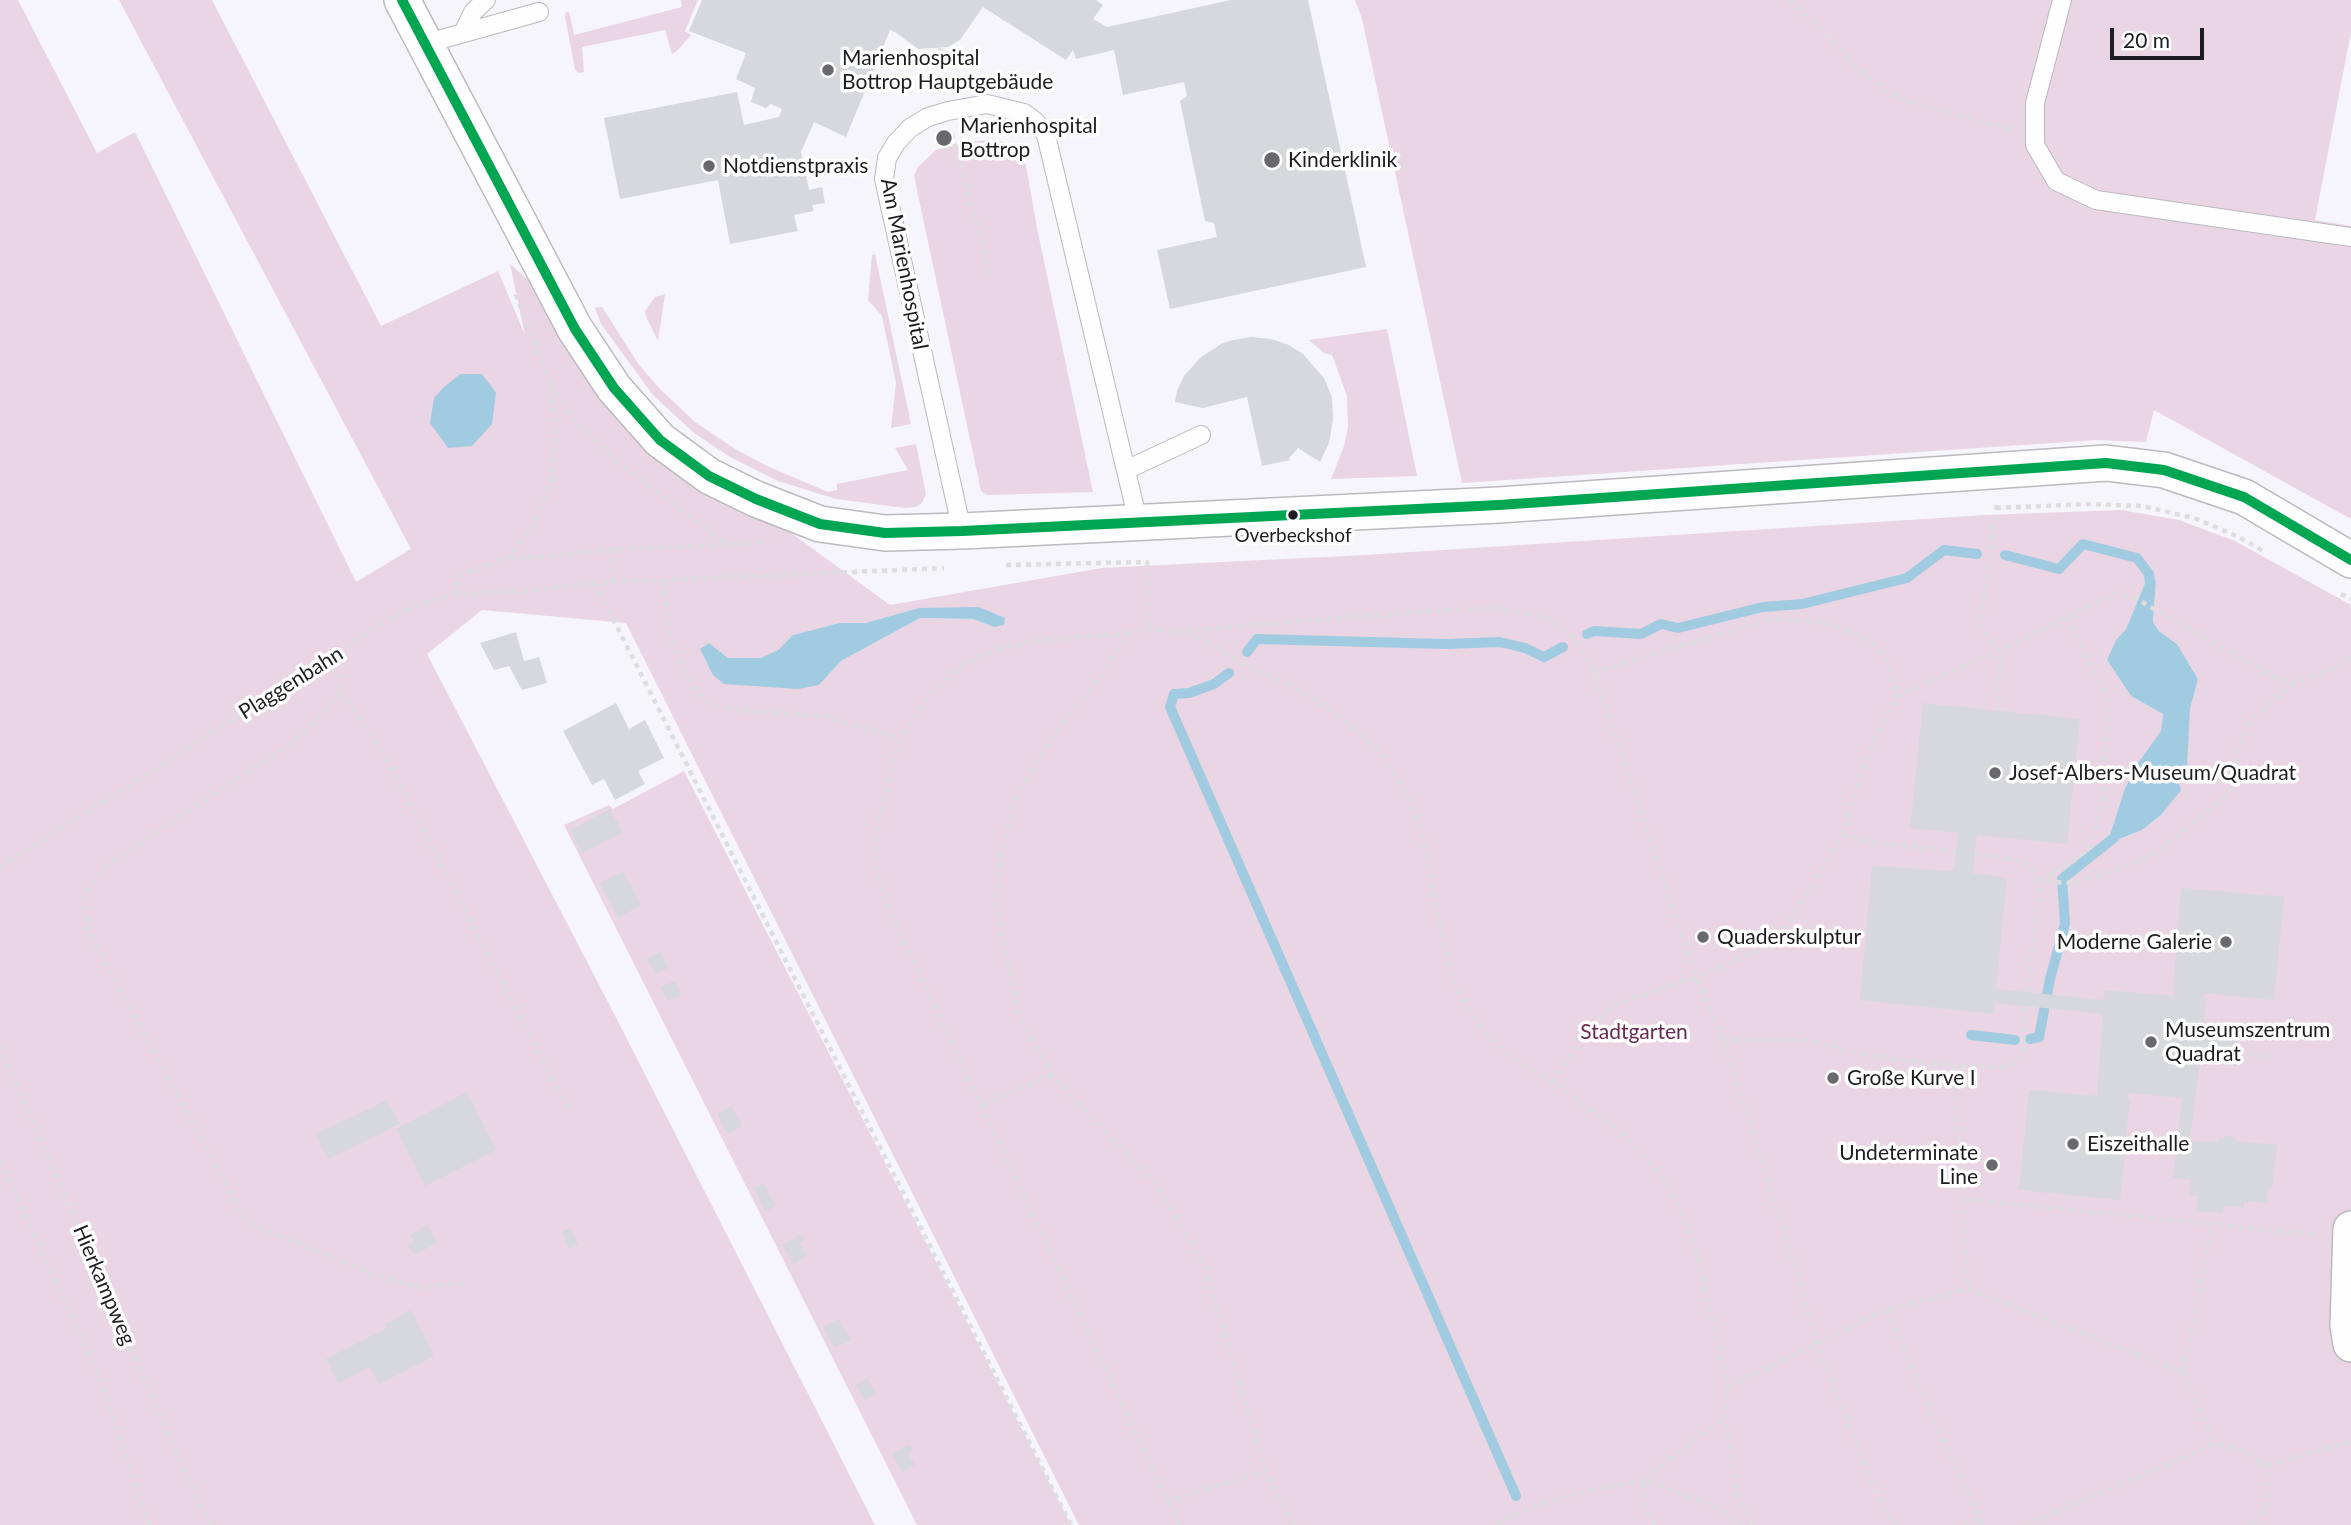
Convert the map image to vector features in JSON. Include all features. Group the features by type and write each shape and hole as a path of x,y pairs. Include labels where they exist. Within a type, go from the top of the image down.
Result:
{"street":[{"path":"402,0 575,330 614,388 660,440 709,476 756,499 820,524 885,533 962,531 1499,505 2106,463 2164,470 2244,497 2351,560"},
{"path":"2351,1234 2348,1326 2351,1344"}],"lane":[{"path":"463,33 474,12 486,0"},
{"path":"2062,0 2035,103 2035,145 2056,181 2096,200 2351,237"},
{"path":"424,44 538,12"},
{"name":"Am Marienhospital","path":"962,531 884,179 887,158 895,143 910,128 928,117 987,104 1013,109 1037,122 1046,135 1138,521"},
{"path":"1126,470 1201,435"}],"path":[{"path":"1789,0 1823,30 1855,65 1885,90 1910,102 2035,137"},
{"path":"940,48 950,129 991,279"},
{"path":"508,557 534,526 551,481 557,429 549,381 576,421 619,463 729,545"},
{"path":"1999,710 2000,650 1980,629 2002,470"},
{"path":"1996,508 2090,504 2142,506 2194,518 2239,537 2273,556"},
{"path":"452,595 459,576 508,557 533,558 614,548 729,545 770,541"},
{"path":"611,583 614,548"},
{"path":"997,566 1147,562 1149,629"},
{"name":"Plaggenbahn","path":"0,867 379,625 419,604 452,595 537,590 595,583 946,568"},
{"path":"664,581 672,641 689,680 709,703 733,710 824,716 900,738"},
{"path":"595,583 1071,1525"},
{"path":"1553,1083 1591,1024 1614,1005 1696,977 1778,942 1843,835 1861,770 1881,724 1898,696 2116,593 2135,598 2274,677 2295,682"},
{"path":"2340,593 2351,599"},
{"path":"1179,1525 882,891 876,864 879,817 900,738 929,695 965,663 1000,649 1033,641 1149,629 1188,630 1444,610 1500,609 1545,616 1576,640 1594,672 1696,977 1723,1040 1817,1345 1882,1507 1895,1525"},
{"path":"1594,672 1776,618 1830,624 1861,636 1875,646 1887,660 1898,696"},
{"path":"2041,879 2072,862 2090,847 2103,800 2109,702 2067,618"},
{"path":"1188,630 1241,663 1290,685 1334,712 1377,749 1399,781 1419,821 1455,985 1472,1015 1491,1040 1516,1060 1621,1131 1667,1182 1694,1242 1728,1387 1725,1416 1736,1492 1753,1525"},
{"path":"1130,633 1102,676 1060,726 1035,763 1014,802 1001,853 995,903 1020,1018 1052,1075 1158,1186 1205,1268 1266,1472 1295,1525"},
{"path":"340,652 341,691 385,757 568,1109"},
{"path":"1975,853 2025,862 2041,879 2073,883 2124,868 2161,849 2226,796 2238,773 2237,754 2248,722 2295,682 2338,667 2351,655"},
{"path":"341,691 318,718 290,744 107,864 83,897 87,928 247,1222 375,1275 418,1287 465,1283"},
{"path":"1843,835 1879,843 1956,852"},
{"path":"2027,992 2041,879"},
{"path":"1723,1040 1807,1040 1866,1055 1953,1066 2005,1067 2018,1062 2022,1054 2026,1006"},
{"name":"Hierkampweg","path":"0,1045 187,1477 211,1525"},
{"path":"2238,1053 2270,1056"},
{"path":"1953,1066 1968,1289"},
{"path":"982,1105 1052,1075"},
{"name":"Hierkampweg","path":"0,1160 101,1380 149,1525"},
{"path":"1963,1199 2212,1226 2351,1234"},
{"path":"2212,1226 2183,1373 2215,1444"},
{"path":"1728,1387 1888,1309 1968,1289 2183,1373"},
{"path":"1888,1309 1934,1421 1983,1525"},
{"path":"1497,1525 1510,1516 1566,1496 1644,1480 1725,1416"},
{"path":"2026,1525 2215,1444 2241,1450 2268,1466 2351,1441"},
{"path":"2253,1525 2267,1505 2268,1466"},
{"path":"1167,1501 1266,1472"},
{"path":"1644,1480 1644,1507 1654,1525"},
{"path":"1644,1480 1713,1505 1742,1525"},
{"path":"1965,1525 1980,1518"}],"green space":[{"name":"Stadtgarten","path":"0,0 18,0 97,153 135,132 356,582 411,549 119,0 212,0 381,326 498,271 525,335 510,264 538,289 583,371 780,525 890,605 1102,568 1365,555 1986,515 2121,510 2179,520 2235,541 2351,605 2351,1525 1079,1525 626,623 482,610 427,654 875,1525 0,1525","holes":["2149,575 2156,581 2153,622 2159,631 2177,644 2198,679 2190,709 2182,771 2161,815 2142,830 2107,844 2125,788 2138,763 2161,732 2163,714 2131,696 2107,660 2116,640 2126,629","919,608 1005,618 994,627 973,619 920,618 841,661 819,685 705,660 709,643 728,658 762,658 778,650 793,635 839,623 865,623"]},
{"path":"681,0 698,0 685,31 691,35 677,51 672,54 665,30 582,47 584,72 578,73 575,69 566,12 569,12 574,35 682,7"},
{"path":"1355,0 2351,0 2351,32 2315,220 2351,226 2351,519 2154,410 2146,442 2096,440 1462,483 1362,19"},
{"path":"996,139 1016,148 1024,155 1093,492 987,495 981,491 914,176 918,167 936,150"},
{"path":"875,254 911,424 891,428 896,383 882,316 868,300 872,255"},
{"path":"665,294 658,341 645,311 655,297"},
{"path":"602,307 639,365 661,390 695,422 735,449 828,492 837,490 837,484 908,470 895,448 916,444 926,494 922,503 916,507 905,508 836,499 778,481 730,457 694,433 653,395 601,324 595,308"},
{"path":"1387,329 1417,476 1331,479 1344,446 1348,427 1347,396 1332,355 1324,353 1309,340"},
{"path":"684,771 1071,1525 917,1525 564,825 609,805 613,809"}],"water":[{"path":"460,374 482,374 496,393 492,424 472,446 448,448 430,423 434,398"},
{"path":"2149,574 2156,581 2153,622 2159,631 2177,644 2198,679 2190,709 2187,767 2178,780 2181,790 2161,815 2142,830 2107,844 2125,788 2138,763 2161,731 2163,714 2131,696 2107,660 2116,640 2126,629"},
{"path":"979,607 1005,618 1004,625 994,627 973,619 920,618 841,661 819,685 798,689 724,684 713,675 700,649 709,643 728,658 761,658 778,650 793,635 839,623 865,623 919,608"}],"building":[{"path":"702,0 1096,0 1103,5 1093,19 1107,27 1231,0 1308,0 1366,267 1170,309 1157,250 1217,237 1214,223 1205,221 1180,101 1187,96 1184,82 1123,95 1114,50 1076,59 1073,50 1066,60 983,7 960,40 948,47 918,49 890,30 846,137 814,122 801,152 809,190 822,187 825,203 812,205 814,211 794,215 798,231 730,244 718,180 620,199 604,118 737,92 744,125 779,117 782,109 771,104 766,108 751,102 755,88 736,79 746,53 689,31"},
{"path":"1251,337 1271,339 1289,345 1303,354 1324,378 1332,397 1333,420 1329,443 1320,462 1298,448 1290,460 1262,466 1247,397 1203,408 1175,402 1184,376 1200,358 1221,344"},
{"path":"516,632 524,661 539,657 547,683 522,690 509,666 494,670 480,643"},
{"path":"616,703 629,729 645,720 664,758 638,771 645,784 615,800 604,779 592,785 563,731"},
{"path":"1923,703 2080,719 2067,844 1977,835 1973,873 2007,878 1996,989 2104,1000 2105,990 2174,996 2181,888 2284,897 2274,1000 2204,993 2203,999 2206,999 2203,1036 2239,1039 2237,1065 2200,1062 2190,1141 2218,1142 2218,1138 2223,1139 2226,1135 2238,1141 2277,1145 2272,1189 2268,1188 2267,1203 2244,1201 2244,1208 2224,1206 2223,1213 2196,1211 2198,1196 2189,1195 2191,1180 2173,1178 2182,1098 2128,1093 2127,1099 2130,1099 2120,1200 2019,1190 2029,1090 2097,1096 2103,1014 1995,1003 1994,1014 1860,1000 1872,866 1954,871 1958,833 1910,828"},
{"path":"610,809 623,833 581,853 570,830"},
{"path":"623,871 641,905 618,918 600,883"},
{"path":"661,952 668,968 655,974 648,958"},
{"path":"675,981 681,995 667,1001 660,987"},
{"path":"467,1092 496,1150 425,1186 396,1129"},
{"path":"387,1100 400,1124 328,1159 316,1134"},
{"path":"731,1106 742,1126 728,1134 717,1114"},
{"path":"763,1183 776,1206 766,1211 754,1188"},
{"path":"427,1225 437,1243 414,1255 408,1245 414,1242 410,1235"},
{"path":"571,1228 578,1245 569,1249 562,1232"},
{"path":"801,1234 805,1240 799,1243 807,1256 794,1264 783,1245"},
{"path":"411,1310 434,1356 379,1384 370,1367 338,1383 326,1359 387,1328 385,1324"},
{"path":"839,1319 851,1340 835,1348 824,1327"},
{"path":"867,1378 876,1393 864,1400 855,1385"},
{"path":"910,1444 913,1450 908,1453 915,1465 902,1472 892,1453"}],"waterway":[{"path":"2005,555 2059,569 2083,544 2137,558 2149,574 2150,584"},
{"path":"1587,634 1594,631 1641,634 1661,624 1678,628 1763,607 1802,604 1907,578 1944,550 1977,554"},
{"path":"1247,652 1257,639 1446,644 1500,642 1525,648 1544,657 1563,647"},
{"path":"1229,673 1214,684 1189,693 1174,694 1170,707 1516,1496"},
{"path":"2030,1039 2039,1037 2050,979 2065,924 2062,879 2115,837"},
{"path":"1971,1035 2015,1040"}],"transit line":[{"path":"402,0 575,329 614,388 660,440 709,476 756,499 820,524 885,533 962,531 1499,505 2106,463 2164,470 2244,497 2351,560"}],"place":[{"name":"Marienhospital Bottrop Hauptgebäude","path":"828,70"},
{"name":"Marienhospital Bottrop","path":"944,138"},
{"name":"Kinderklinik","path":"1272,160"},
{"name":"Notdienstpraxis","path":"709,166"},
{"name":"Overbeckshof","path":"1293,515"},
{"name":"Josef-Albers-Museum/Quadrat","path":"1995,773"},
{"name":"Quaderskulptur","path":"1703,937"},
{"name":"Moderne Galerie","path":"2226,942"},
{"name":"Museumszentrum Quadrat","path":"2151,1042"},
{"name":"Große Kurve I","path":"1833,1078"},
{"name":"Eiszeithalle","path":"2073,1144"},
{"name":"Undeterminate Line","path":"1992,1165"}]}
